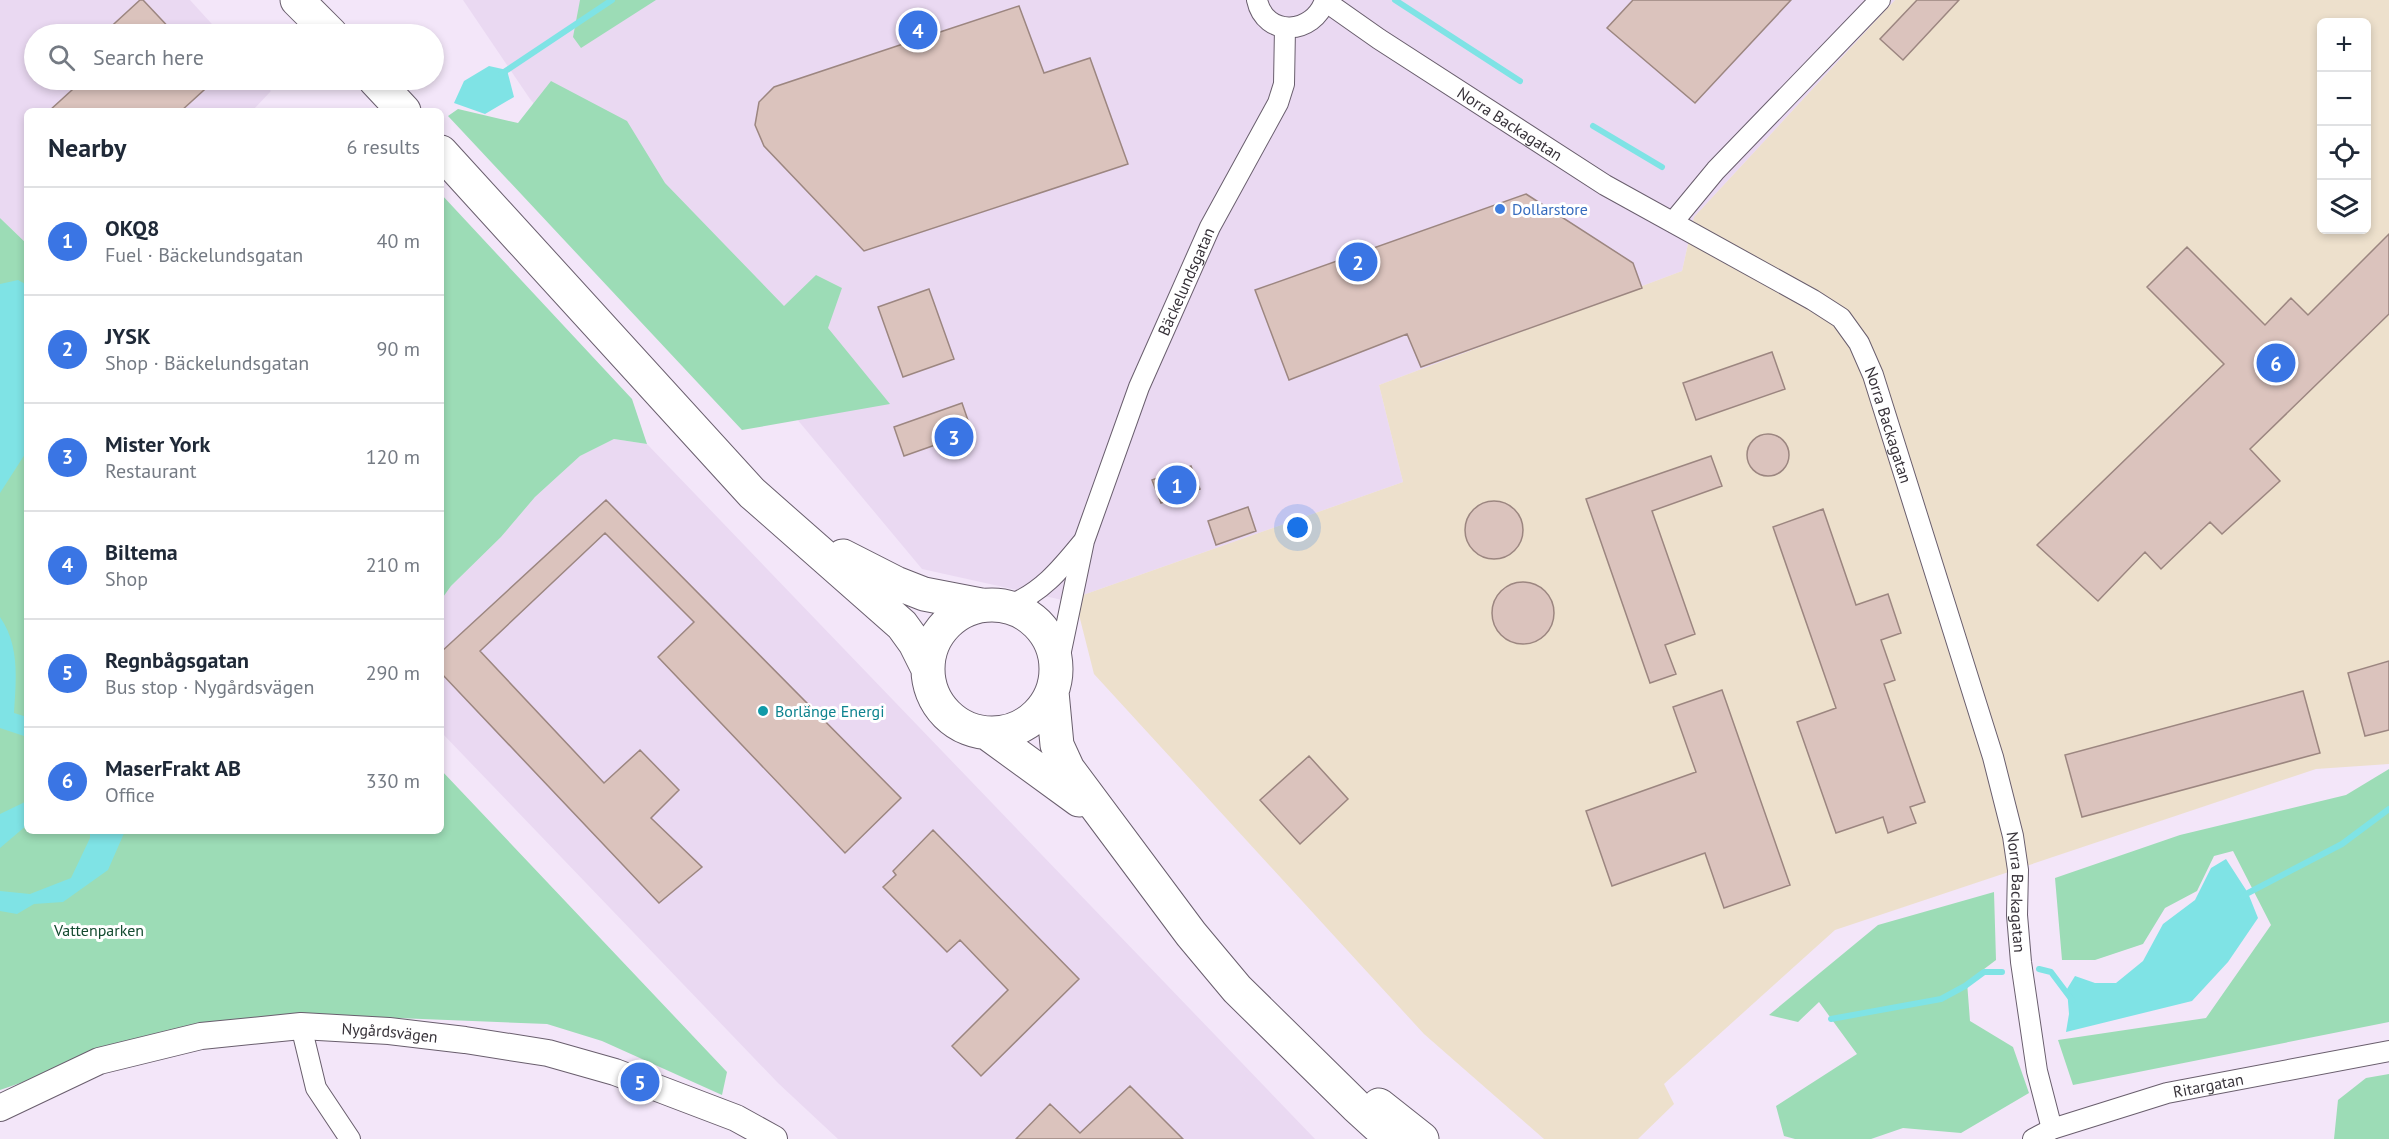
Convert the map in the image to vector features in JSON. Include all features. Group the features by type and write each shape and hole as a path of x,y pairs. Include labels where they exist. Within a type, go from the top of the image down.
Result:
{"highway":[{"path":"297,0 321,24"},
{"path":"322,0 338,24"},
{"path":"384,90 401,108"},
{"path":"444,155 752,492 902,625 915,643 927,667"},
{"path":"799,532 896,584 924,594 995,606 1025,614 1039,625 1052,649 1057,746 1068,769 1191,934 1237,989 1392,1139"},
{"path":"995,606 967,609 943,626 929,652 927,667 931,691 944,711 963,726 987,733 1054,780 1106,822"},
{"path":"987,733 1000,732 1026,723 1045,704 1054,684"},
{"path":"1237,989 1422,1139"}],"street":[{"path":"1257,0 1264,16 1274,24 1286,28 1296,28 1315,19 1322,11 1325,0"},
{"name":"Norra Backagatan","path":"1325,0 1379,39 1586,173 1813,300 1841,318 1859,343 1873,375 1990,745 2013,836 2018,870 2017,915 2021,962 2037,1071 2052,1129"},
{"path":"1673,222 1716,170 1880,0"},
{"name":"Bäckelundsgatan","path":"1054,684 1084,541 1149,361 1210,227 1278,103 1284,84 1286,28"},
{"name":"Bäckelundsgatan","path":"995,606 1026,599 1046,584 1084,541"},
{"path":"301,1026 316,1088 350,1139"},
{"name":"Nygårdsvägen","path":"0,1108 99,1061 201,1036 301,1026 389,1031 548,1053 615,1072 725,1114 774,1139"},
{"name":"Ritargatan","path":"2033,1139 2052,1129 2168,1093 2389,1051"}],"shaded area":[{"path":"0,0 190,0 212,24 24,24 24,90 271,91 255,108 24,108 24,241 0,218"},
{"path":"463,0 1895,0 1694,217 1682,271 1379,385 1403,482 1083,595 1076,603 922,569 530,99"},
{"path":"1895,0 2389,0 2389,764 2316,769 1835,930 1664,1084 1674,1104 1638,1139 1544,1139 1424,1034 1094,674 1076,603 1083,595 1403,482 1379,385 1682,271 1694,217"},
{"path":"489,66 507,70 514,97 485,114 454,103 464,81"},
{"path":"18,280 24,283 24,456 0,493 0,284"},
{"path":"614,439 647,444 1315,1139 838,1139 778,1083 444,735 444,596 501,537 535,497 580,456"},
{"path":"0,617 14,651 16,675 14,713 24,716 24,736 0,728"},
{"path":"24,802 24,828 0,848 0,814"},
{"name":"Vattenparken","path":"90,834 124,834 108,870 63,902 34,904 17,914 0,911 0,891 30,894 71,878"},
{"path":"2226,859 2248,893 2258,918 2228,962 2192,1001 2066,1032 2069,1014 2067,989 2075,976 2095,983 2116,983 2143,961 2163,924 2195,900 2211,868"}],"green space":[{"path":"580,0 656,0 581,48 573,37"},
{"path":"551,81 627,121 665,183 784,306 816,275 842,288 828,328 890,404 742,430 448,116 458,109 518,123"},
{"path":"444,197 632,399 647,444 614,439 580,456 535,497 501,537 444,596"},
{"path":"0,218 24,241 24,834 444,834 444,773 727,1072 722,1095 602,1041 547,1024 297,1014 105,1054 0,1090"},
{"path":"2389,769 2389,1022 2073,1085 2058,1040 2206,1018 2271,925 2233,851 2214,856 2197,891 2165,908 2143,944 2095,960 2062,960 2055,878 2180,835 2346,795"},
{"path":"1994,892 1996,960 1967,982 1970,1021 2013,1047 2029,1093 1961,1133 1903,1128 1871,1139 1795,1139 1784,1136 1776,1106 1857,1054 1819,1002 1798,1022 1769,1015 1878,925"},
{"path":"2389,1074 2389,1139 2334,1139 2338,1100 2366,1078"}],"building":[{"path":"140,0 143,0 166,24 114,24"},
{"path":"1633,0 1791,0 1695,103 1607,28"},
{"path":"1917,0 1959,0 1903,60 1880,39"},
{"path":"1019,6 1044,73 1090,58 1128,164 864,251 764,146 755,125 759,102 774,87 903,44 899,31 901,22 908,15 917,13 926,15 933,20 937,33"},
{"path":"72,90 204,90 184,108 52,108"},
{"path":"1526,194 1633,263 1642,288 1421,367 1407,334 1289,380 1255,290"},
{"path":"2389,234 2389,314 2250,449 2280,481 2222,534 2210,522 2161,569 2145,552 2098,601 2037,545 2224,364 2147,287 2187,247 2265,325 2291,298 2308,315"},
{"path":"929,289 954,359 903,377 878,307"},
{"path":"1772,352 1785,389 1696,420 1683,383"},
{"path":"962,403 972,432 904,456 894,427"},
{"path":"1768,434 1783,440 1789,455 1783,470 1768,476 1753,470 1747,455 1753,440"},
{"path":"1711,456 1722,486 1652,511 1695,634 1665,645 1676,674 1650,683 1586,499"},
{"path":"1191,466 1200,489 1161,503 1152,480"},
{"name":"Borlänge Energi","path":"606,500 901,798 845,853 658,657 694,622 605,533 480,651 604,783 640,750 679,790 651,818 702,867 659,903 444,676 444,649"},
{"path":"1494,501 1505,503 1518,514 1523,530 1521,541 1510,554 1494,559 1483,557 1470,546 1465,530 1467,519 1478,506"},
{"path":"1248,507 1256,531 1216,545 1208,521"},
{"path":"1823,509 1856,605 1888,594 1901,633 1881,640 1895,680 1884,684 1925,802 1910,807 1916,823 1888,833 1883,817 1836,833 1797,722 1836,708 1773,527"},
{"path":"1517,582 1529,582 1545,591 1552,601 1554,613 1552,625 1545,635 1529,644 1517,644 1506,639 1497,630 1492,619 1492,607 1497,596 1506,587"},
{"path":"2389,661 2389,730 2365,736 2348,673"},
{"path":"1722,690 1790,885 1724,908 1705,853 1612,886 1586,811 1696,772 1673,707"},
{"path":"2303,691 2320,753 2082,817 2065,755"},
{"path":"1309,756 1348,799 1300,844 1260,800"},
{"path":"933,830 1079,979 981,1076 952,1046 1008,990 960,940 947,952 883,887 896,875 893,871"},
{"path":"1130,1086 1183,1139 1016,1139 1050,1104 1080,1133"}],"waterway":[{"path":"501,74 612,0"},
{"path":"1395,0 1520,81"},
{"path":"1593,126 1662,167"},
{"path":"2243,897 2342,844 2389,809"},
{"path":"2039,969 2051,972 2072,1000"},
{"path":"1831,1019 1941,999 1984,972 2002,972"}],"place":[{"name":"Biltema","path":"918,30"},
{"name":"Dollarstore","path":"1500,209"},
{"name":"JYSK","path":"1358,262"},
{"name":"MaserFrakt AB","path":"2276,363"},
{"name":"Mister York","path":"954,437"},
{"name":"OKQ8","path":"1177,485"},
{"name":"Borlänge Energi","path":"763,711"},
{"name":"Regnbågsgatan","path":"640,1082"}]}
